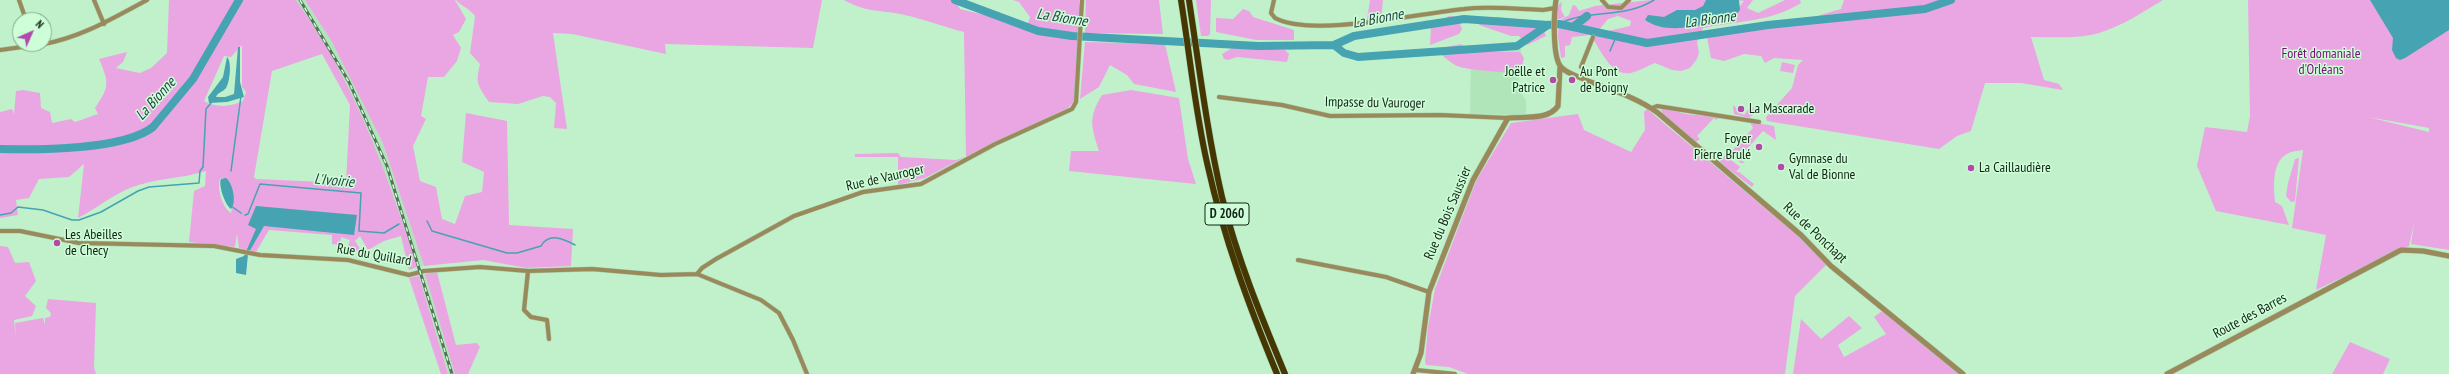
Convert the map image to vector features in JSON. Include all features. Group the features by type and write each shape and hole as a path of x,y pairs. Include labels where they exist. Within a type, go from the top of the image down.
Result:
{"highway":[{"name":"D 2060","path":"1181,0 1201,131 1223,227 1249,306 1276,374"},
{"name":"D 2060","path":"1189,0 1208,126 1223,198 1247,278 1285,374"}],"street":[{"path":"19,0 23,12"},
{"path":"94,0 104,24"},
{"path":"52,42 70,39 104,24 147,0"},
{"name":"Rue de Vauroger","path":"697,274 702,268 716,259 794,216 863,192 921,184 995,144 1072,109 1076,102 1082,0"},
{"path":"1274,0 1271,13 1275,18 1308,24 1355,24 1477,8 1544,10 1555,8"},
{"path":"1508,118 1542,116 1555,110 1558,106 1560,67 1557,57 1554,20 1556,0"},
{"path":"1602,0 1608,6 1621,8 1629,0"},
{"path":"1577,76 1593,37"},
{"path":"0,50 12,48"},
{"name":"Rue de Ponchapt","path":"1560,67 1577,76 1639,101 1652,108 1801,235 1831,266 1963,374"},
{"name":"Impasse du Vauroger","path":"1219,97 1282,105 1330,116 1440,116 1508,118"},
{"name":"Rue de Ponchapt","path":"1652,108 1657,106 1759,122"},
{"name":"Rue du Bois Saussier","path":"1414,372 1421,353 1430,292 1473,180 1508,118"},
{"name":"Rue du Quillard","path":"0,231 20,231 79,243 214,246 250,253 348,260 409,275 424,271 480,267 528,271 592,269 661,275 697,274"},
{"name":"Route des Barres","path":"2167,374 2401,250 2423,250 2449,256"},
{"path":"1298,260 1386,277 1430,292"},
{"path":"528,271 524,310 531,317 547,320 550,339"},
{"path":"697,274 761,300 779,313 791,336 807,374"},
{"path":"1414,372 1455,374"}],"shaded area":[{"path":"296,0 305,0 332,42 360,94 382,141 424,266 417,267 396,202 354,100 336,64"},
{"path":"1521,49 1518,87 1526,101 1526,114 1470,114 1471,51"},
{"path":"425,274 455,374 448,374 419,276"}],"green space":[{"path":"169,0 296,0 331,56 360,113 391,189 417,267 409,270 401,236 384,241 368,250 360,236 355,241 361,250 350,252 347,250 350,240 341,237 340,245 332,244 332,235 269,230 256,252 239,248 237,234 235,247 189,242 194,191 205,186 206,171 187,176 149,182 130,188 117,194 78,218 84,164 69,177 39,179 29,198 16,200 18,215 0,218 0,112 12,109 14,114 16,91 23,90 40,93 41,108 50,112 52,123 71,119 75,122 98,114 95,108 103,94 106,84 105,74 99,59 127,52 123,62 116,68 140,73 151,68 167,53","holes":["242,45 242,87 246,92 243,101 234,105 224,106 213,105 204,101 224,56 231,57","322,54 350,105 346,183 256,179 254,177 272,71","223,178 232,191 233,202 231,213 225,207 221,198 219,188 220,179"]},
{"path":"305,0 455,0 466,19 459,32 453,35 461,48 457,61 444,77 428,77 421,116 426,119 413,146 420,181 436,187 442,219 455,224 465,196 482,192 484,172 462,162 466,113 507,121 509,225 573,229 571,266 526,268 483,260 424,266 382,141 332,42"},
{"path":"456,0 822,0 813,48 665,44 666,54 572,34 553,33 567,129 554,128 556,103 550,97 543,96 518,104 489,102 478,84 480,64 470,53 475,16"},
{"path":"844,0 951,0 956,2 960,9 1078,38 1078,97 1068,108 966,157 964,32 921,19 863,8"},
{"path":"1013,0 1079,0 1079,34 1040,28 1028,23 1030,17 1019,2"},
{"path":"1086,0 1159,0 1163,34 1085,33"},
{"path":"1196,0 1211,0 1210,34 1208,36 1201,36"},
{"path":"1370,0 1383,0 1381,19 1367,20"},
{"path":"1650,0 1710,0 1733,14 1744,1 1736,0 1753,0 1747,8 1758,13 1785,0 1800,0 1801,3 1778,14 1754,20 1703,28 1697,42 1699,53 1697,59 1690,68 1681,71 1672,70 1655,63 1631,73 1624,73 1611,66 1590,35 1572,37 1570,45 1565,46 1565,57 1561,58 1558,36 1559,21 1569,15 1573,5 1576,6 1579,11 1595,6","holes":["1618,16 1631,21 1630,26 1604,32 1599,30 1608,19"]},
{"path":"1844,0 2163,0 2124,23 2099,33 2074,37 2031,37 2044,80 2059,84 2063,90 2021,83 1985,83 1971,131 1957,136 1939,149 1767,121 1766,117 1792,88 1798,65 1803,60 1774,58 1765,63 1761,56 1744,54 1724,61 1711,58 1706,32 1757,30 1793,23 1841,9"},
{"name":"Forêt domaniale d'Orléans","path":"2248,0 2449,0 2449,250 2411,244 2414,223 2409,246 2316,290 2326,235 2292,228 2303,150 2290,152 2287,154 2278,163 2276,169 2274,189 2275,202 2282,206 2289,225 2216,211 2197,166 2205,127 2247,132 2250,116","holes":["2368,117 2429,128 2429,132"]},
{"path":"1562,1 1561,10 1565,17 1557,20 1557,7"},
{"path":"1243,9 1249,11 1253,17 1294,30 1294,40 1256,40 1216,32 1216,18 1233,19"},
{"path":"1449,16 1457,17 1462,29 1459,34 1430,45 1431,27"},
{"path":"1498,17 1540,21 1546,36 1527,45 1519,36 1511,36 1479,25 1482,18"},
{"path":"1085,42 1165,44 1176,92 1134,84 1127,75 1110,65 1099,87 1080,99"},
{"path":"1461,44 1471,52 1520,52 1524,58 1521,71 1499,72 1457,66 1442,55 1447,47"},
{"path":"1232,48 1285,50 1289,54 1287,62 1237,57 1228,60 1224,59 1222,54"},
{"path":"1782,62 1795,65 1793,73 1780,71"},
{"path":"1131,90 1179,98 1188,159 1196,184 1069,171 1071,151 1099,151 1092,122 1094,110 1102,95"},
{"path":"1733,105 1744,115 1751,106 1753,108 1756,105 1760,108 1749,118 1734,114"},
{"path":"1663,108 1686,114 1720,117 1716,120 1714,118 1697,136 1700,139 1696,142 1663,114 1661,110"},
{"path":"1647,109 1829,262 1795,296 1785,374 1468,374 1449,367 1426,365 1425,361 1428,327 1435,289 1476,181 1511,123 1578,114 1584,130 1631,152 1645,130 1644,112"},
{"path":"1750,122 1774,126 1776,140 1763,131 1739,158 1745,163 1741,163 1730,153 1753,128"},
{"path":"898,153 901,157 956,160 965,157 925,178 898,185 898,157 855,157 855,154"},
{"path":"1725,155 1740,167 1736,172 1739,172 1754,184 1752,187 1719,162"},
{"path":"2299,158 2295,201 2291,202 2286,196 2288,183 2295,159"},
{"path":"0,246 8,247 15,263 29,262 36,281 25,296 36,306 32,316 14,320 16,339 15,323 43,318 45,325 45,318 50,317 51,313 46,308 48,299 96,303 94,367 96,374 0,374"},
{"path":"437,272 456,345 477,343 480,347 468,374 455,374 425,274"},
{"path":"419,276 448,374 441,374 409,278"},
{"path":"1882,311 1960,374 1793,374 1801,319 1821,339 1849,316 1862,328 1838,345 1844,357 1886,334 1874,317"},
{"path":"2350,342 2390,359 2383,374 2332,374"}],"water":[{"path":"1706,0 1739,0 1740,10 1734,17 1689,27 1665,28 1645,20 1648,15 1664,17 1677,10 1695,10 1703,6"},
{"path":"2370,0 2449,0 2449,30 2400,60 2396,58 2392,50 2393,38"},
{"path":"238,47 240,47 240,82 244,97 227,102 209,103 208,97 223,77 227,57 230,63 229,81 226,88 216,97 225,97 234,94"},
{"path":"226,178 231,184 234,198 231,209 224,199 220,186 221,179"},
{"path":"256,206 357,215 354,235 264,226 248,254 246,275 236,273 236,259 244,256 256,229 248,225"}],"waterway":[{"name":"La Bionne","path":"0,149 57,149 102,144 140,135 153,127 193,79 239,0"},
{"name":"La Bionne","path":"955,0 1038,31 1072,36 1258,46 1334,45 1354,36 1464,19 1548,25 1559,24 1647,43 1768,25 1925,9 1951,0"},
{"path":"1559,24 1582,16 1630,10 1654,0"},
{"path":"1573,27 1587,16"},
{"path":"1334,45 1344,53 1358,57 1517,46 1548,25"},
{"path":"1610,51 1616,37"},
{"path":"231,171 241,96"},
{"name":"L'Ivoirie","path":"0,215 11,213 18,207 43,210 72,220 79,220 101,212 138,191 149,187 199,183 200,171 203,167 206,109 211,103"},
{"name":"L'Ivoirie","path":"245,215 248,214 260,184 361,193 359,231 384,233 399,224"},
{"name":"L'Ivoirie","path":"231,206 241,213"},
{"name":"L'Ivoirie","path":"427,221 432,231 507,253 517,253 541,246 548,239 552,238 562,239 575,245"}],"railway":[{"path":"300,0 349,82 387,166 452,374"}],"place":[{"name":"Joëlle et Patrice","path":"1553,80"},
{"name":"Au Pont de Boigny","path":"1572,80"},
{"name":"La Mascarade","path":"1741,109"},
{"name":"Foyer Pierre Brulé","path":"1759,147"},
{"name":"Gymnase du Val de Bionne","path":"1781,167"},
{"name":"La Caillaudière","path":"1971,168"},
{"name":"Les Abeilles de Checy","path":"57,243"}]}
